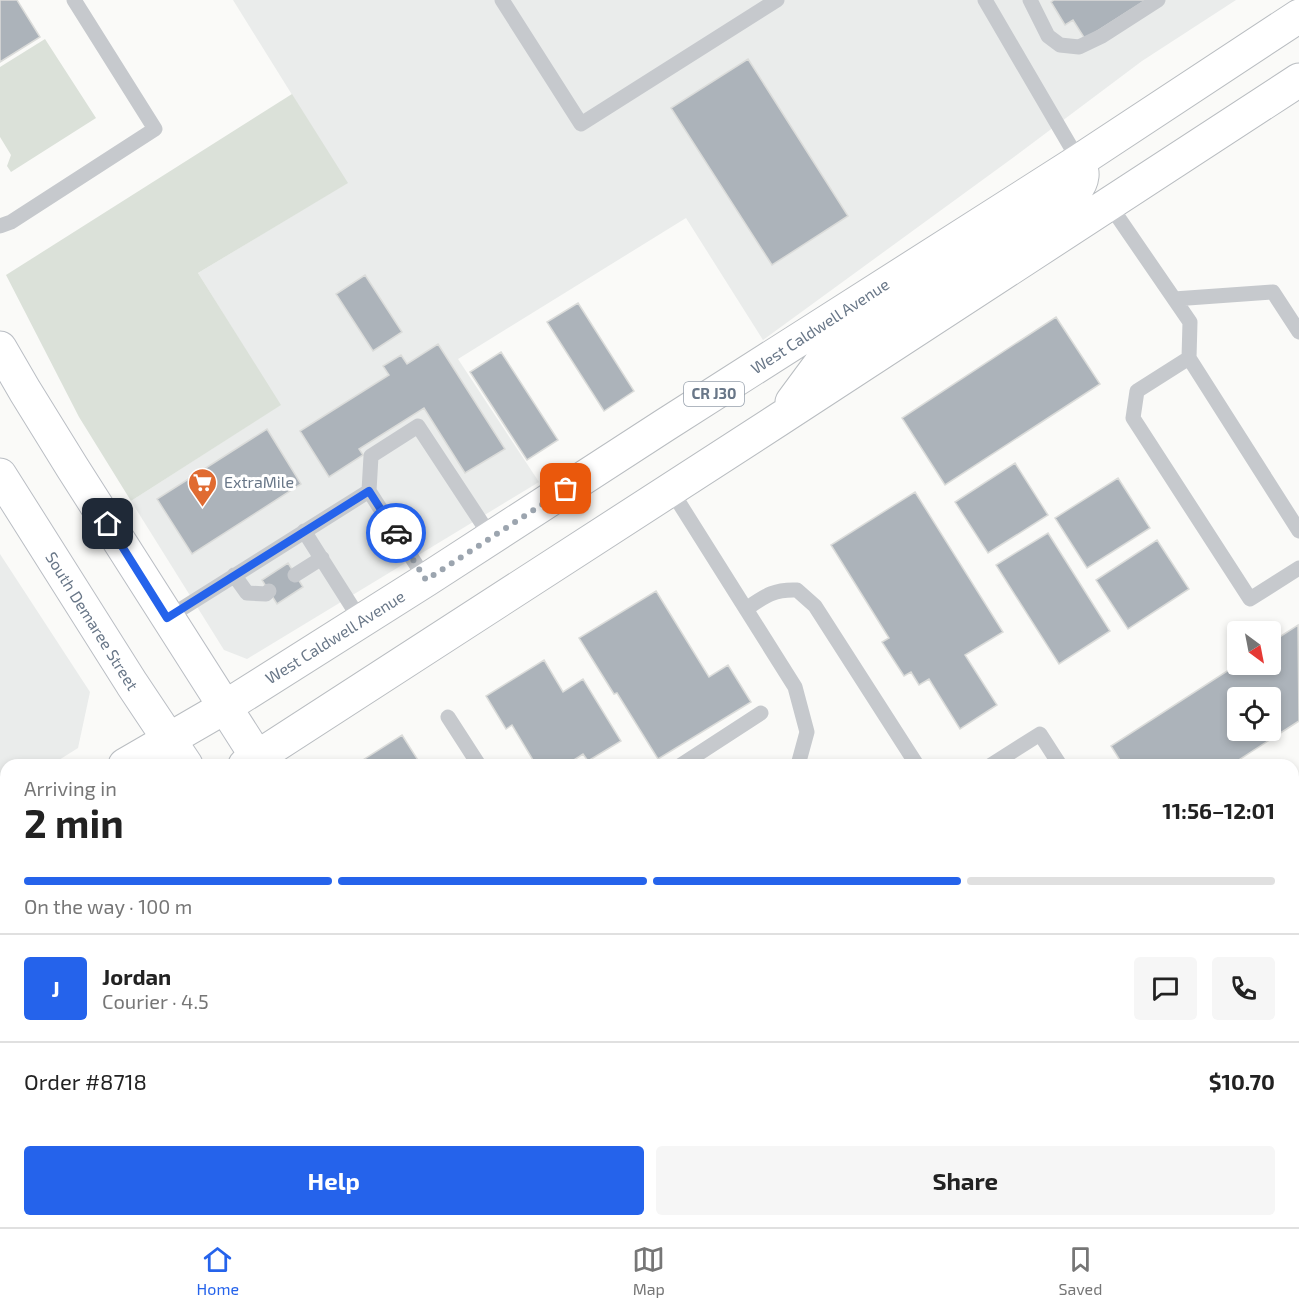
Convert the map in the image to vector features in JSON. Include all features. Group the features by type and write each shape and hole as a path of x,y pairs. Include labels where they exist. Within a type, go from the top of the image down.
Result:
{"main road":[{"name":"West Caldwell Avenue","path":"149,759 177,752 225,707 1079,161 1299,16"},
{"path":"259,759 1299,80"},
{"path":"778,420 823,360 1062,204 1079,185 1082,176 1079,161"},
{"path":"0,348 167,618 225,707 252,759"},
{"name":"South Demaree Street","path":"0,476 177,752"}],"lane":[{"path":"0,226 11,222 155,129 74,0"},
{"path":"502,0 582,124 777,0"},
{"path":"985,0 1079,161"},
{"path":"1030,0 1048,36 1060,45 1078,47 1102,36 1158,0"},
{"path":"1109,204 1190,322 1189,358 1299,531"},
{"path":"1174,299 1273,292 1299,332"},
{"path":"1189,358 1137,391 1133,418 1250,599 1299,568"},
{"path":"426,580 369,491 371,456 418,426 492,537"},
{"path":"671,490 795,687 807,732 800,759"},
{"path":"167,618 369,491"},
{"path":"304,531 361,621"},
{"path":"296,575 322,558"},
{"path":"234,575 247,593 266,594 269,591"},
{"path":"746,609 765,595 783,589 797,590 815,606 913,759"},
{"path":"690,759 760,713"},
{"path":"448,717 475,759"},
{"path":"1000,759 1040,734 1056,759"}],"shaded area":[{"path":"233,0 1236,0 1142,61 763,340 686,218 458,359 539,482 247,659 224,650 131,501 280,405 198,273 347,183"},
{"path":"45,39 96,118 11,172 7,166 11,155 0,137 0,67"},
{"path":"292,94 348,183 198,273 281,405 131,501 79,417 6,275"},
{"path":"0,554 90,692 78,748 61,759 0,759"}],"building":[{"path":"0,0 17,0 40,37 0,62"},
{"path":"1054,0 1146,0 1085,39 1073,20 1065,25 1051,2"},
{"path":"748,59 848,216 772,265 671,108"},
{"path":"365,275 402,332 373,351 336,294"},
{"path":"578,303 634,391 604,411 547,322"},
{"path":"1056,317 1100,384 945,485 902,418"},
{"path":"438,344 505,449 465,473 424,408 359,449 363,455 329,477 300,431 389,375 383,366 401,355 407,364"},
{"path":"501,352 558,440 527,460 470,372"},
{"path":"267,429 301,484 192,554 157,499"},
{"path":"1015,463 1048,515 988,553 955,502"},
{"path":"1118,478 1150,528 1087,568 1055,518"},
{"path":"915,492 1003,632 965,655 997,705 960,729 929,679 919,685 911,672 904,676 882,642 889,638 831,545"},
{"path":"1048,533 1110,631 1059,664 996,565"},
{"path":"1157,540 1189,589 1128,629 1096,580"},
{"path":"288,563 303,587 277,604 262,580"},
{"path":"656,591 709,677 728,665 751,702 658,759 579,638"},
{"path":"1298,625 1299,721 1281,733 1281,687 1227,687 1227,741 1268,741 1240,759 1119,759 1111,746 1227,671 1227,675 1281,675 1281,636"},
{"path":"544,660 563,692 583,679 621,741 591,759 587,759 583,754 575,759 532,759 512,725 506,729 486,696"},
{"path":"402,735 417,759 364,759"}],"way so far":[{"path":"396,533 426,580 566,489"}],"place":[{"name":"ExtraMile","path":"203,508"}],"route":[{"path":"108,524 167,618 369,491 396,533"}]}
